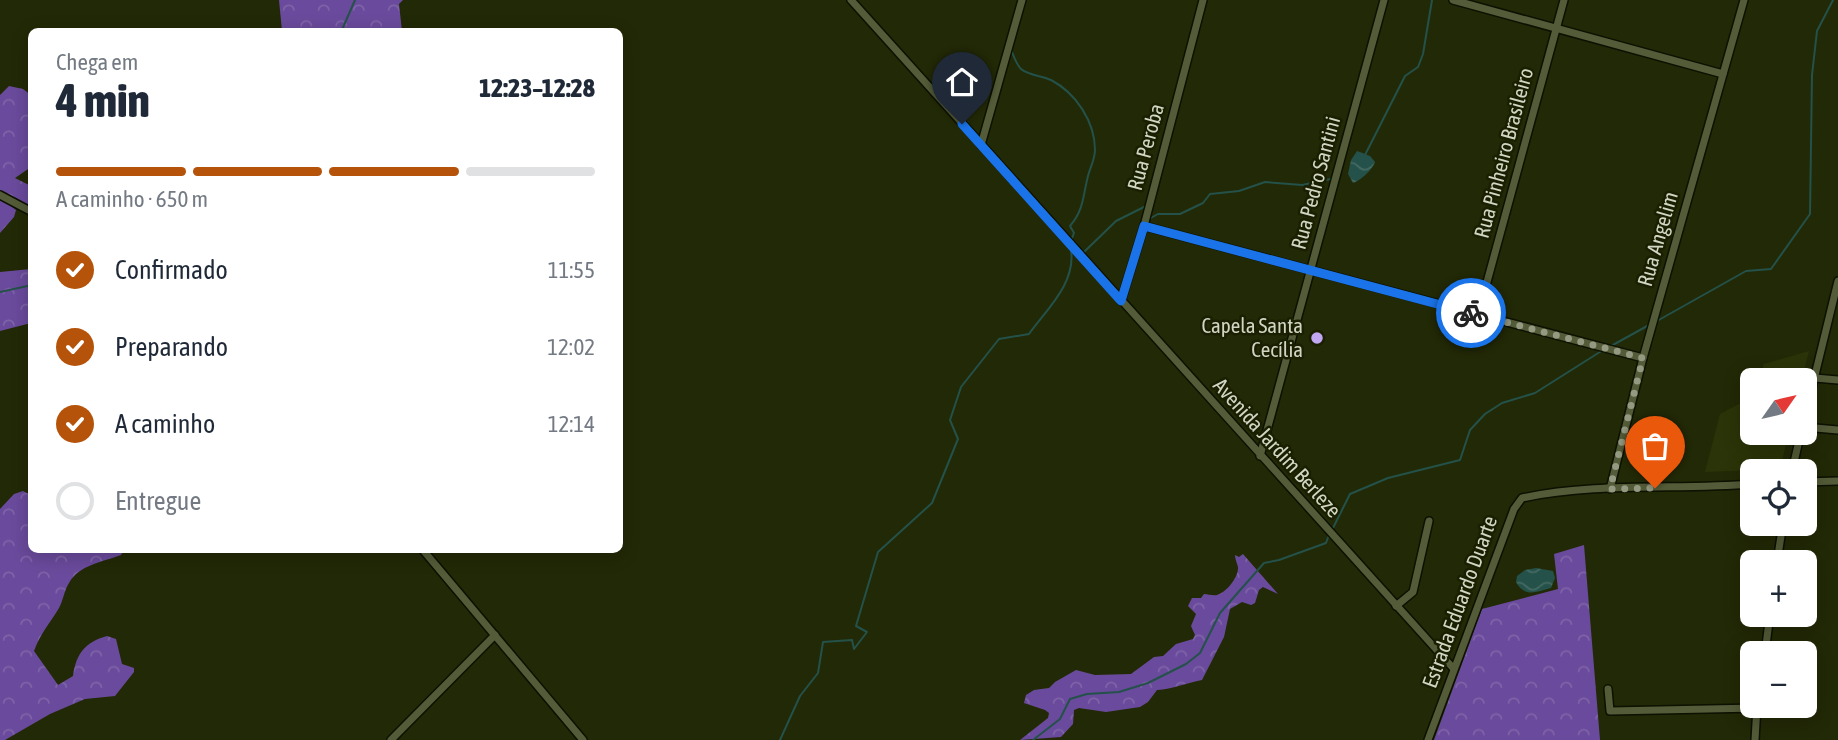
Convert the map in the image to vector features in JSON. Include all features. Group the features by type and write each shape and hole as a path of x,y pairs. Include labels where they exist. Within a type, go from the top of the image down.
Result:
{"street":[{"name":"Avenida Jardim Berleze","path":"851,0 1259,456 1454,668"},
{"path":"981,145 1022,0"},
{"name":"Rua Peroba","path":"1121,301 1144,226 1203,0"},
{"name":"Rua Pedro Santini","path":"1259,456 1384,0"},
{"path":"1453,0 1723,74"},
{"name":"Rua Pinheiro Brasileiro","path":"1478,315 1564,0"},
{"name":"Rua Angelim","path":"1610,489 1643,358 1744,0"},
{"path":"0,195 28,210"},
{"path":"1144,226 1643,358"},
{"path":"1817,370 1838,281"},
{"path":"1828,326 1838,326"},
{"path":"1817,378 1838,380"},
{"path":"1817,428 1838,430"},
{"path":"1817,482 1838,481"},
{"name":"Estrada Eduardo Duarte","path":"1428,740 1517,502 1522,498 1610,489 1740,485"},
{"path":"1396,606 1413,592 1429,521"},
{"path":"426,553 583,740"},
{"path":"391,740 495,635"},
{"path":"1608,689 1610,711 1740,707"},
{"path":"1755,740 1756,718"}],"shaded area":[{"path":"1809,351 1805,368 1763,368 1764,364"},
{"path":"1740,403 1740,445 1786,445 1782,459 1740,459 1740,471 1705,472 1720,414"}],"green space":[{"path":"279,0 403,0 399,4 402,28 282,28"},
{"path":"9,86 28,93 28,169 15,178 28,184 28,206 0,191 0,95"},
{"path":"0,197 16,210 14,217 0,233"},
{"path":"28,269 28,324 0,331 0,272"},
{"path":"23,491 28,494 28,553 122,553 92,565 73,577 34,651 58,685 73,676 76,661 87,645 107,636 116,639 122,664 134,668 134,672 115,696 85,699 50,714 5,740 0,740 0,509 14,494"},
{"path":"1584,545 1600,740 1434,740 1482,609 1558,589 1554,554"},
{"path":"1243,554 1278,594 1263,587 1259,590 1255,603 1251,605 1242,602 1230,609 1224,637 1202,680 1157,690 1148,702 1140,707 1106,712 1079,708 1074,710 1073,724 1061,737 1020,740 1048,718 1049,713 1045,710 1024,703 1026,695 1034,690 1049,688 1076,670 1095,675 1131,674 1154,657 1163,656 1176,644 1193,639 1195,635 1191,626 1196,614 1188,606 1192,598 1201,598 1204,594 1217,595 1224,591 1238,571 1235,555 1239,557"}],"water":[{"path":"1357,151 1370,156 1375,162 1366,174 1353,183 1348,174 1351,160"},
{"path":"1536,568 1553,571 1555,578 1551,588 1527,592 1519,587 1517,576 1525,570"}],"waterway":[{"path":"343,28 355,0"},
{"path":"1365,155 1405,76 1418,67 1423,54 1432,0"},
{"path":"1657,321 1746,271 1771,269 1810,214 1812,75 1817,31 1833,0"},
{"path":"1011,50 1021,69 1051,80 1068,92 1082,109 1092,129 1094,157 1081,208 1070,226 1074,233 1072,238"},
{"path":"1149,219 1158,214 1180,214 1203,203 1210,194 1239,191 1265,182 1302,185 1331,179"},
{"path":"1084,252 1116,221 1146,206"},
{"path":"780,740 800,696 818,673 823,642 852,640 854,649 867,632 856,626 878,552 932,503 958,439 950,420 961,387 999,339 1029,334 1065,284 1069,274 1071,250"},
{"path":"0,292 28,286"},
{"path":"1611,346 1649,325"},
{"path":"1332,530 1350,494 1388,478 1460,460 1470,430 1485,414 1502,403 1535,393 1603,350"},
{"path":"1033,740 1060,719 1070,699 1087,694 1119,692 1148,683 1186,664 1200,653 1220,613 1264,563 1326,543 1329,535"}],"way so far":[{"path":"1471,313 1643,358 1610,489 1655,488"}],"place":[{"name":"Capela Santa Cecília","path":"1317,338"}],"route":[{"path":"962,124 1121,301 1144,226 1471,313"}]}
